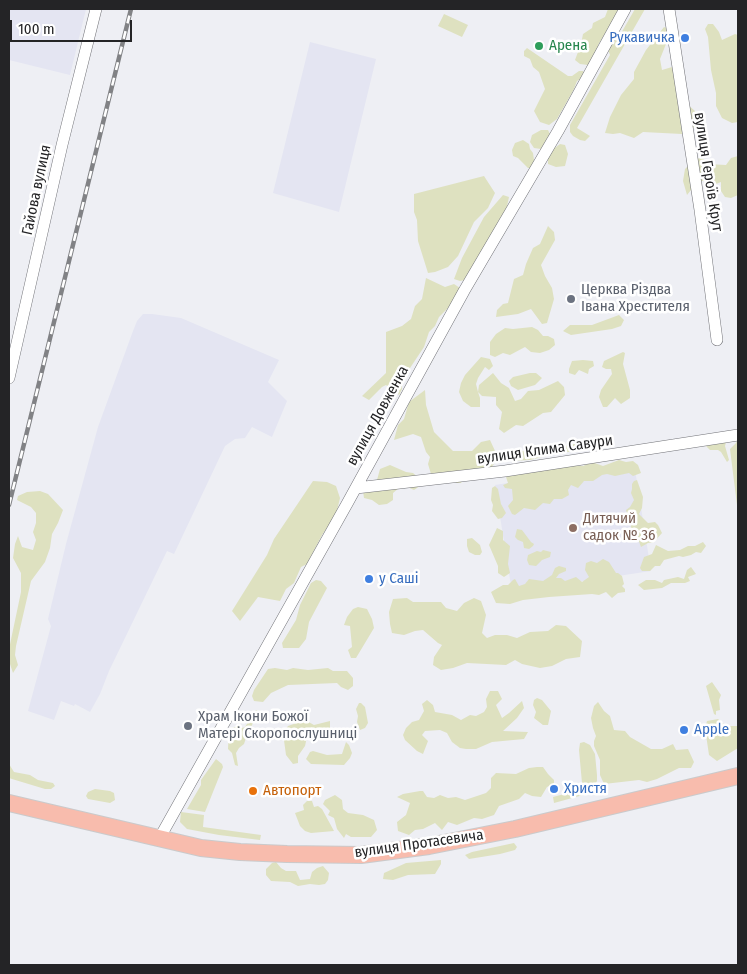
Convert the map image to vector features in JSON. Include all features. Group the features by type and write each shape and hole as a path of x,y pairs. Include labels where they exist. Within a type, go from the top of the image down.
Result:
{"highway":[{"name":"вулиця Протасевича","path":"9,804 202,848 240,852 361,855 429,846 515,829 738,776"}],"street":[{"name":"Гайова вулиця","path":"9,378 62,145 96,9"},
{"name":"вулиця Довженка","path":"159,839 464,291 558,131 626,9"},
{"name":"вулиця Героїв Крут","path":"669,9 700,210 717,340"},
{"name":"вулиця Клима Савури","path":"356,488 505,471 738,435"}],"shaded area":[{"path":"10,9 86,9 70,75 9,60"},
{"path":"310,42 376,59 339,212 273,193"},
{"path":"143,314 181,318 279,360 268,382 287,401 272,437 252,427 245,438 235,439 225,446 174,554 167,551 90,712 75,704 74,706 61,701 54,720 28,711 51,626 48,619 98,427 133,331 137,321"},
{"name":"Дитячий садок № 36","path":"634,463 651,571 512,592 495,485"}],"green space":[{"path":"608,9 620,9 598,45 598,54 595,60 588,65 580,64 575,60 583,34 592,28 593,23 605,17"},
{"path":"628,9 631,9 617,32 620,35 635,9 645,9 577,128 590,136 585,141 580,140 570,132 570,125 610,55 608,50"},
{"path":"444,14 468,25 462,37 438,26"},
{"path":"708,24 713,24 722,40 735,34 738,35 738,122 732,123 722,118 716,106 708,37 705,29"},
{"path":"664,27 669,29 670,41 666,44 660,59 662,70 672,67 687,104 695,111 695,127 682,134 643,132 634,138 620,133 605,133 610,117 621,95 634,79 634,72 646,50"},
{"path":"527,48 568,76 583,71 586,76 577,81 557,119 549,125 540,122 534,111 545,89 539,72 533,67 530,59 524,56 524,51"},
{"path":"541,130 548,130 550,134 541,149 534,148 530,142 532,135"},
{"path":"523,140 529,144 533,153 537,164 535,168 528,168 518,158 513,156 512,150 515,143"},
{"path":"560,144 565,145 568,154 565,166 556,167 548,164 548,153"},
{"path":"738,156 738,195 731,198 725,197 721,191 721,182 716,184 701,181 687,195 683,181 685,169 696,158 704,159 708,164 726,165 731,158"},
{"path":"484,176 495,193 488,208 474,222 458,256 448,267 428,273 418,241 417,220 414,212 414,194"},
{"path":"503,195 509,197 506,211 499,220 494,233 465,280 454,279 462,258 484,217"},
{"path":"548,226 554,232 555,240 541,265 552,288 554,299 547,323 542,324 531,309 518,314 496,317 497,310 503,304 508,303 514,279 523,275 533,248 540,244"},
{"path":"426,278 445,287 454,284 460,288 453,303 439,317 435,326 429,332 424,347 402,380 402,389 399,395 386,385 369,400 362,396 386,373 386,332 402,326 411,319 415,306 422,299"},
{"path":"619,315 624,320 621,326 612,329 571,335 563,331 570,325 592,325"},
{"path":"532,327 543,336 554,339 555,345 549,350 540,353 531,352 525,347 510,355 503,353 495,357 490,355 490,342 496,334 505,328"},
{"path":"623,352 625,353 623,364 630,390 630,398 621,404 615,398 607,407 603,407 599,397 601,390 612,374 611,369 602,367 604,361"},
{"path":"481,357 490,359 493,366 489,370 485,367 478,378 476,384 480,398 480,407 471,407 463,401 459,392 465,375"},
{"path":"572,361 593,361 594,366 589,369 588,374 579,370 575,375 569,373"},
{"path":"493,373 501,383 509,388 515,401 521,399 528,391 539,390 558,381 564,387 565,395 551,412 543,413 523,426 516,425 504,433 499,429 502,412 496,405 496,397 482,396 478,392 479,385"},
{"path":"536,373 542,378 535,385 518,390 511,386 509,381 513,377"},
{"path":"425,390 426,405 434,432 453,451 472,451 481,442 490,440 496,453 496,461 491,468 466,476 461,483 456,483 454,478 431,474 428,464 430,457 426,452 421,437 413,434 394,440 398,425 404,419 409,402"},
{"path":"738,437 738,513 730,449 736,443"},
{"path":"727,439 725,446 729,460 727,462 721,452 710,450 705,445"},
{"path":"584,442 588,445 581,451 567,452 560,450 564,446"},
{"path":"552,448 554,451 546,456 530,460 509,461 505,458 507,454 515,452"},
{"path":"619,460 633,461 638,465 641,473 633,476 629,473 615,476 607,474 593,481 584,481 578,488 571,485 568,490 569,495 562,499 554,499 550,504 543,503 535,510 524,508 515,515 512,514 508,506 513,500 512,489 505,488 503,485 508,483 506,477 510,473 518,475 520,473 569,465 583,466 592,462 603,466"},
{"path":"390,465 413,473 420,479 420,486 414,490 407,487 399,488 393,493 393,500 387,504 379,505 372,500 364,498 363,491 377,480 380,469"},
{"path":"637,480 643,497 642,508 639,514 648,523 655,522 662,533 654,542 641,547 637,536 630,533 631,526 626,510 634,500 631,493 632,484"},
{"path":"313,481 327,482 336,486 340,498 336,515 322,535 307,564 301,567 294,583 286,589 280,601 258,597 240,621 232,611 267,555 274,539"},
{"path":"495,486 498,489 501,504 506,513 502,518 498,519 492,511 493,505 491,500 492,488"},
{"path":"40,491 48,494 63,510 52,534 45,562 31,581 16,646 15,655 18,665 13,673 9,661 9,649 21,592 21,573 13,558 15,544 18,536 22,547 33,550 36,540 33,532 36,523 36,513 31,507 17,500 18,496 27,492"},
{"path":"497,528 503,531 503,540 510,546 508,564 510,573 504,577 498,573 498,566 489,545"},
{"path":"517,529 522,530 534,544 533,546 529,549 524,548 523,542 515,537"},
{"path":"472,538 480,545 482,552 480,555 469,552 467,539"},
{"path":"703,542 706,546 701,553 696,552 683,557 679,556 664,560 660,566 655,566 650,571 642,571 640,568 644,557 652,554 656,545 668,551 680,550"},
{"path":"543,550 551,552 550,557 542,560 536,566 529,565 528,555"},
{"path":"603,559 609,562 616,573 622,576 624,584 622,586 625,592 618,593 612,598 606,592 599,595 523,600 510,604 496,603 491,592 503,585 508,585 515,579 519,586 525,584 529,579 543,581 552,575 555,568 559,566 566,568 566,571 559,574 556,578 561,578 565,581 576,577 582,582 589,577 585,570 586,563 591,561 597,563"},
{"path":"691,567 696,574 688,577 690,581 685,583 671,583 662,588 644,590 638,585 646,580 655,580 662,583 664,580 678,577 684,579 687,570"},
{"path":"316,580 321,581 327,588 309,622 306,639 299,648 283,648 282,643 296,620 300,605 311,583"},
{"path":"407,598 413,602 441,602 446,608 457,611 464,603 474,598 481,601 486,615 482,633 487,638 495,635 507,635 517,638 530,632 548,631 556,625 566,626 582,641 580,657 566,659 552,666 540,668 522,664 515,660 506,665 467,663 441,670 433,665 434,657 442,645 423,630 404,635 392,633 389,612 393,599"},
{"path":"358,607 367,609 374,628 356,658 351,658 348,650 352,647 350,626 344,625 353,609"},
{"path":"328,668 333,671 347,671 353,678 353,686 348,690 337,683 288,685 271,693 263,702 254,701 252,696 254,690 268,669 308,670"},
{"path":"712,682 721,695 719,700 720,710 716,711 716,715 714,714 706,686"},
{"path":"490,691 498,691 502,699 496,705 502,718 522,701 524,708 517,718 503,731 528,732 524,739 492,742 476,749 466,749 460,748 452,742 447,733 440,730 425,731 422,735 428,741 423,754 405,740 403,735 406,728 412,722 419,720 424,711 422,704 427,700 433,705 435,712 452,715 461,720 470,715 476,716 484,712 487,707 486,699"},
{"path":"537,698 542,700 551,711 548,725 543,725 534,718 536,712 533,705 534,700"},
{"path":"598,702 610,716 614,730 625,731 630,737 651,749 662,749 673,744 676,750 688,749 694,762 691,768 679,768 647,782 639,780 604,784 600,775 600,760 594,746 596,736 591,718 594,706"},
{"path":"359,703 365,707 368,723 365,728 360,730 356,709"},
{"path":"256,710 258,711 257,716 244,744 236,753 238,766 235,765 232,753 228,749 229,730 237,726 245,727"},
{"path":"718,719 726,726 738,726 738,748 717,761 709,755 705,728 707,721"},
{"path":"305,720 314,725 330,721 330,729 327,733 321,734 313,730 307,737 305,746 298,756 298,763 293,764 286,755 283,733 288,726"},
{"path":"346,742 352,753 344,765 311,764 306,759 310,752 313,751 327,755 342,754"},
{"path":"584,742 590,745 595,754 597,781 593,787 594,792 554,803 553,797 587,788 582,783 579,750 580,743"},
{"path":"216,759 223,767 205,812 187,809 201,785 201,780"},
{"path":"9,764 14,772 30,775 38,780 53,783 55,786 51,789 45,789 9,778"},
{"path":"543,767 554,780 554,784 547,787 541,797 525,793 519,799 499,806 494,815 482,819 474,818 457,825 448,822 442,830 435,823 423,829 415,830 409,835 398,831 397,822 406,815 410,803 397,797 403,794 423,791 427,797 434,798 440,795 465,800 486,793 491,788 491,778 496,773 516,774 529,768"},
{"path":"95,789 114,793 115,800 110,803 88,799 86,796 88,792"},
{"path":"335,795 342,800 343,809 348,813 363,815 374,820 377,830 371,837 351,837 346,834 344,838 337,829 334,818 328,815 330,811 323,804 325,800"},
{"path":"307,801 312,801 314,807 318,806 322,809 334,831 311,833 305,831 300,826 295,813 304,810 303,805"},
{"path":"181,812 204,815 203,827 261,835 260,840 187,829 180,822"},
{"path":"514,843 517,847 515,850 500,854 469,859 465,855 472,852"},
{"path":"441,860 441,864 435,874 408,875 393,880 383,879 384,873 406,863"},
{"path":"276,862 286,871 296,871 300,880 310,879 312,872 323,866 329,873 328,880 325,884 298,886 290,882 271,881 266,875 266,869"}],"railway":[{"path":"9,505 131,9"}],"place":[{"name":"Рукавичка","path":"685,38"},
{"name":"Арена","path":"539,46"},
{"name":"Церква Різдва Івана Хрестителя","path":"571,299"},
{"name":"Дитячий садок № 36","path":"573,528"},
{"name":"у Саші","path":"369,579"},
{"name":"Храм Ікони Божої Матері Скоропослушниці","path":"188,726"},
{"name":"Apple","path":"684,730"},
{"name":"Христя","path":"554,789"},
{"name":"Автопорт","path":"253,791"}]}
